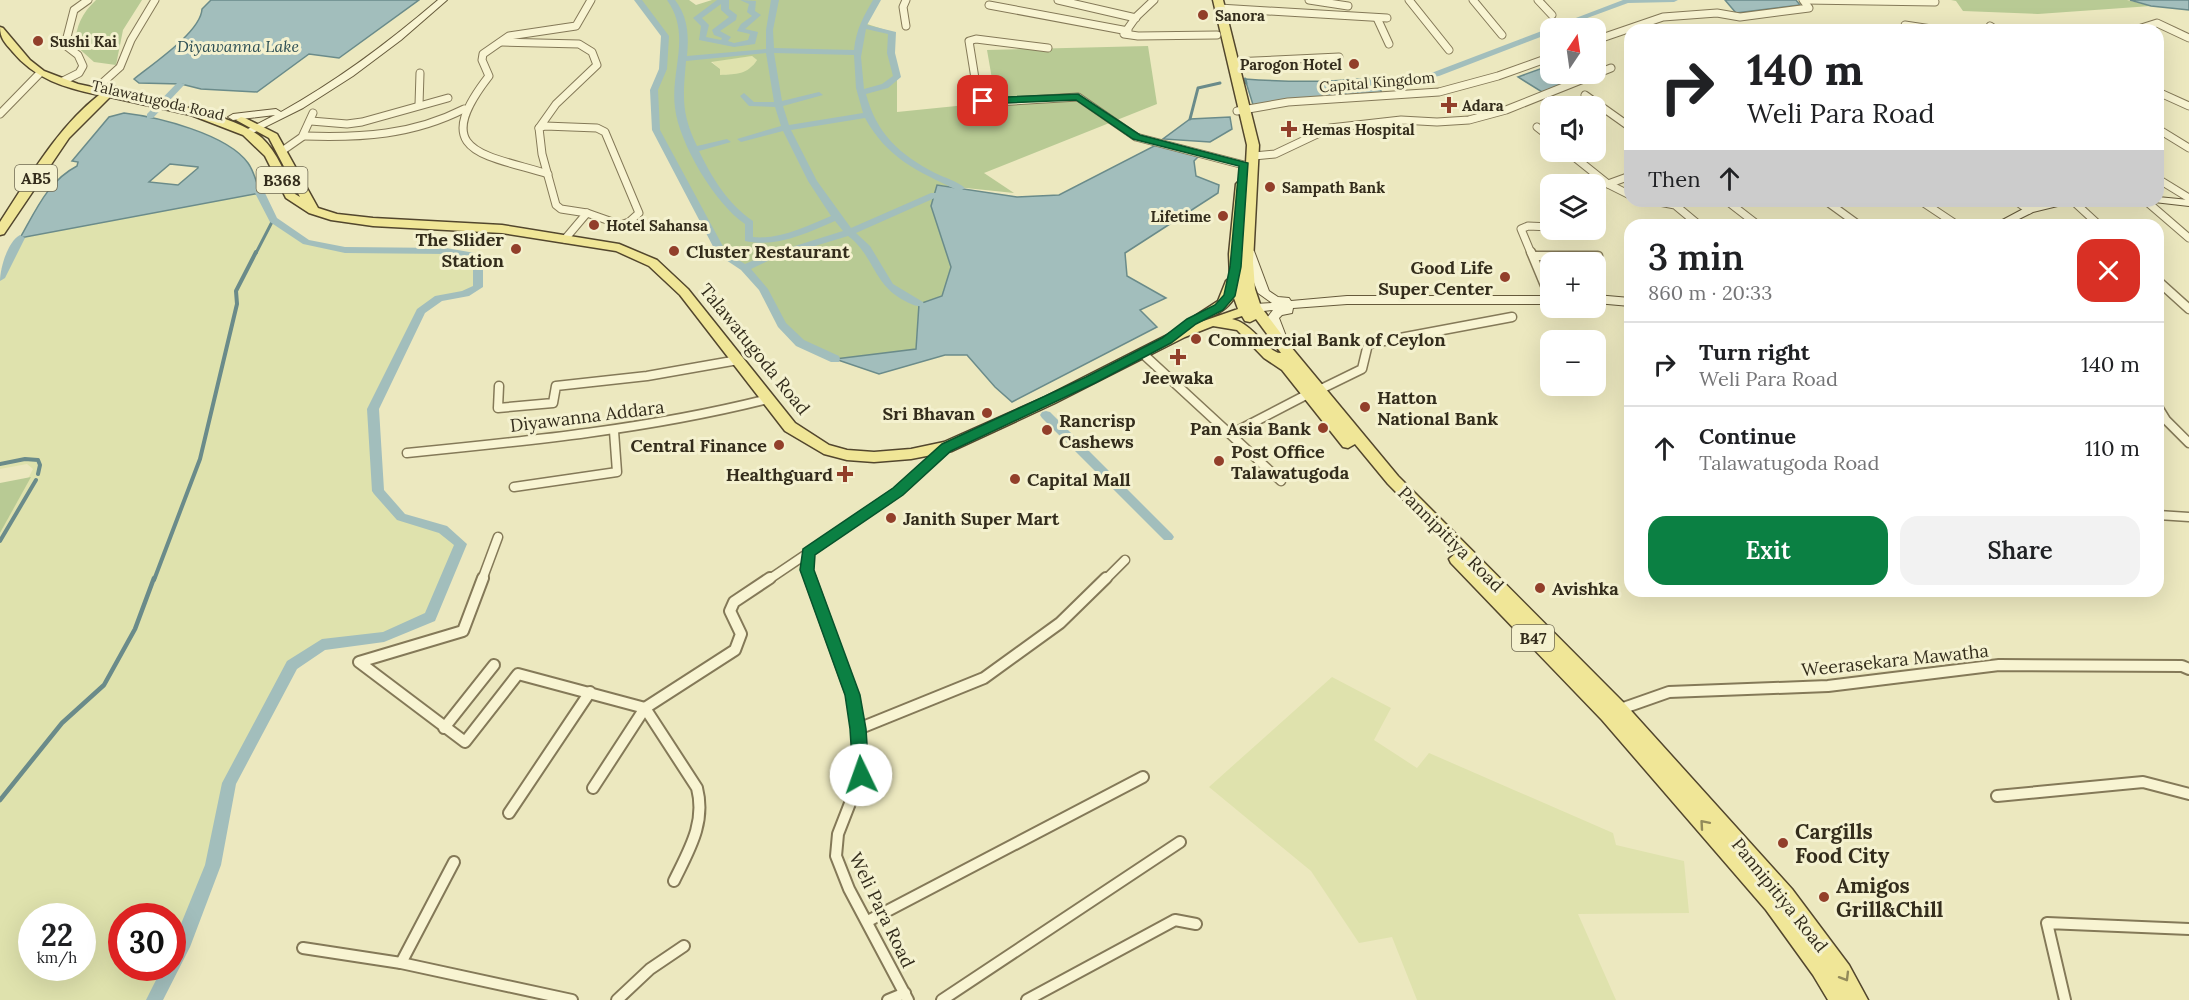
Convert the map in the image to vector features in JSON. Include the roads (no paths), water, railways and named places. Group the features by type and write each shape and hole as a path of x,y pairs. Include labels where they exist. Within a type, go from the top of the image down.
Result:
{"main road":[{"path":"249,129 355,62 434,0"},
{"path":"249,129 290,111 360,65 443,0"},
{"name":"Pannipitiya Road","path":"1210,0 1216,35 1242,111 1244,165 1236,267 1239,299 1286,350 1313,392 1383,484 1614,712 1785,896 1842,972 1858,1000"},
{"name":"Pannipitiya Road","path":"1219,4 1254,156 1248,251 1250,310 1287,367 1313,392"},
{"name":"Talawatugoda Road","path":"0,30 26,62 40,73 84,89 112,90 134,99 154,99"},
{"name":"Talawatugoda Road","path":"63,81 233,117 249,129 270,154 290,196 313,210 335,217 373,222 502,230 619,248 653,263 684,292 790,427 824,449 847,455 874,457 910,454 947,447 1050,400 1167,340 1202,325 1250,310"},
{"path":"84,89 85,116"},
{"name":"AB5","path":"0,231 74,127 112,90"},
{"name":"AB5","path":"85,116 134,99"},
{"name":"Talawatugoda Road","path":"189,107 273,136"},
{"path":"273,136 290,111"},
{"path":"233,117 276,112"},
{"name":"B368","path":"273,136 313,210"},
{"path":"2164,201 2189,203"},
{"path":"2010,219 2042,207"},
{"path":"1248,251 1261,290 1268,298 1282,301 1325,302"},
{"path":"1167,340 1192,321 1227,302 1236,267"},
{"path":"1250,310 1325,302 1387,299 1540,300"},
{"path":"1606,300 1624,301"},
{"path":"1286,350 1273,318 1274,315 1325,302"},
{"path":"1167,340 1220,323 1236,323 1270,355 1287,367"},
{"name":"Pannipitiya Road","path":"1614,712 1773,903 1820,968 1839,1000"}],"street":[{"path":"63,81 79,73 83,66 78,56 65,45 74,10 88,0"},
{"path":"112,90 131,40 155,0"},
{"path":"304,136 367,136 420,129 445,121 464,109 489,76 482,60 483,54 492,46 509,36 523,32 576,26 591,0"},
{"path":"906,0 903,7 906,26"},
{"path":"1058,0 1136,18"},
{"path":"1126,33 1136,18 1154,0"},
{"path":"1309,0 1348,6"},
{"path":"1409,0 1449,50"},
{"path":"1473,0 1502,35"},
{"path":"1538,0 1552,15"},
{"path":"1804,0 1935,2"},
{"path":"1640,24 1662,16 1717,13 1740,17 1809,8 1804,0"},
{"path":"1219,4 1387,18"},
{"path":"989,5 1138,36 1216,35"},
{"path":"1016,16 1126,33"},
{"path":"1377,18 1389,44"},
{"path":"2147,24 2151,22 2162,24"},
{"path":"2164,25 2189,38"},
{"path":"1606,36 1624,30"},
{"path":"1048,48 976,39 969,41 978,97 983,101 996,102 1078,97 1136,137 1244,165"},
{"path":"502,42 579,44 592,52 597,64 546,115 538,128 541,151 556,205 561,209 587,213 621,225 629,222 639,213 605,132 597,128 545,126 538,128"},
{"path":"1232,62 1339,57"},
{"name":"Capital Kingdom","path":"1242,111 1288,102 1439,92 1540,61"},
{"path":"1254,156 1275,154 1330,128 1401,120 1437,122 1469,120 1506,110 1611,68"},
{"path":"0,114 40,73"},
{"path":"419,105 420,73"},
{"path":"1586,95 1624,123"},
{"path":"2164,95 2189,106"},
{"path":"311,121 347,124 362,122 448,98"},
{"path":"464,109 463,128 468,145 477,152 548,174"},
{"path":"282,151 297,144 304,136 313,113"},
{"path":"2164,133 2189,148"},
{"path":"1580,162 1608,184 1624,192"},
{"path":"1608,184 1624,178"},
{"path":"2164,183 2189,198"},
{"path":"1677,207 1692,219"},
{"path":"1735,207 1750,219"},
{"path":"1834,207 1850,219"},
{"path":"1930,207 1948,219"},
{"path":"2025,207 2029,210"},
{"path":"2080,207 2092,219"},
{"path":"2153,207 2189,238"},
{"path":"564,239 587,213"},
{"path":"1540,227 1522,227 1540,272"},
{"path":"1534,256 1540,256"},
{"path":"2164,286 2189,309"},
{"path":"1231,434 1362,369 1368,344 1512,317"},
{"path":"1142,353 1281,481"},
{"path":"499,386 498,408 553,403 556,386 665,375 738,360"},
{"name":"Diyawanna Addara","path":"407,453 614,431 681,421 768,399"},
{"path":"2164,416 2189,443"},
{"path":"513,487 617,472 614,431"},
{"path":"593,788 645,708 735,650 742,633 730,611 734,602 898,491 947,447"},
{"path":"2164,515 2189,517"},
{"path":"498,537 464,632 359,662 465,742 518,674 645,708 698,788 702,800 700,825 674,881"},
{"name":"Weli Para Road","path":"808,553 807,570 852,695 858,729 861,775 838,834 836,856 849,889 906,996"},
{"path":"858,729 984,678 1060,623 1125,560"},
{"name":"Weerasekara Mawatha","path":"1614,712 1669,693 1828,686 1999,664 2181,666 2189,669"},
{"path":"444,728 494,665"},
{"path":"509,813 590,692"},
{"path":"868,921 1143,777"},
{"path":"1997,795 2143,782 2189,794"},
{"path":"942,1000 1180,842"},
{"path":"401,963 454,862"},
{"path":"1027,1000 1175,920 1196,924"},
{"path":"2065,1000 2047,923 2189,929"},
{"path":"617,1000 650,969 684,946"},
{"path":"303,948 401,963 572,1000"},
{"path":"888,1000 906,996"}],"water":[{"name":"Diyawanna Lake","path":"211,0 419,0 339,58 309,54 257,92 201,89 181,84 139,83 134,79 185,38 199,18 202,9"},
{"path":"1725,0 1796,0 1800,5 1736,13"},
{"path":"2130,0 2189,0 2189,10 2151,6"},
{"path":"1540,69 1540,84 1564,84 1542,92 1518,77"},
{"path":"1368,78 1379,84 1382,94 1254,108 1245,79 1307,82"},
{"path":"124,113 155,118 209,135 238,153 248,163 260,193 20,238 50,188 77,166 78,162 72,161 109,117","holes":["170,164 198,167 178,185 149,182"]},
{"path":"1230,117 1232,129 1210,142 1163,139 1190,119"},
{"path":"1156,145 1200,155 1194,161 1196,176 1219,185 1218,193 1125,253 1127,276 1166,298 1140,310 1157,327 1012,402 995,387 967,355 945,355 879,374 835,359 916,349 919,304 942,296 951,267 931,206 937,185 1017,197 1059,195"}],"waterway":[{"path":"638,0 665,36 663,69 654,90 656,130 722,254 745,268"},
{"path":"671,0 682,22 684,36 682,59"},
{"path":"722,0 697,18 705,25 702,38 734,45 752,42 754,32 741,31 743,26 757,15 751,12 753,3 744,0"},
{"path":"725,0 725,10 733,15 733,18 716,30 717,33 727,37 725,40"},
{"path":"770,51 769,30 775,0"},
{"path":"863,26 877,0"},
{"path":"1581,18 1627,1 1674,0"},
{"path":"862,92 885,86 897,77 891,53 892,32 863,26"},
{"path":"863,26 857,57 858,73 864,103 876,130 892,150 920,169 960,188"},
{"path":"1379,84 1436,74 1540,34"},
{"path":"770,51 811,50 856,53"},
{"path":"682,59 770,51"},
{"path":"770,51 778,104"},
{"path":"682,59 679,108 694,150"},
{"path":"1245,79 1246,83"},
{"path":"1190,119 1198,88 1220,83"},
{"path":"150,116 181,84"},
{"path":"778,104 819,95"},
{"path":"744,96 752,104 778,104"},
{"path":"778,104 786,128"},
{"path":"786,128 867,115"},
{"path":"741,139 786,128"},
{"path":"786,128 812,181 837,216"},
{"path":"694,150 727,142"},
{"path":"694,150 716,189 739,216 750,223 748,239 782,238 837,216"},
{"path":"186,936 213,865 229,783 292,665 322,645 384,637 430,617 461,544 443,529 401,517 378,491 373,409 421,311 439,298 465,294 478,287 478,267 472,255 446,251 345,250 306,242 273,220 260,193"},
{"path":"849,232 934,195"},
{"path":"837,216 849,232"},
{"path":"256,253 273,220"},
{"path":"745,268 769,257 849,232"},
{"path":"849,232 862,242 885,281 895,291 919,304"},
{"path":"0,278 20,238"},
{"path":"154,580 200,459 237,304 236,291 256,252"},
{"path":"745,268 763,289 782,325 800,343 835,359"},
{"path":"1046,415 1168,537"},
{"path":"0,464 25,459 38,460 40,465 38,474"},
{"path":"0,541 36,480"},
{"path":"0,800 62,723 104,685 135,629 154,578"},
{"path":"154,1000 164,981"}],"place":[{"name":"Sanora","path":"1203,15"},
{"name":"Sushi Kai","path":"38,41"},
{"name":"Parogon Hotel","path":"1354,64"},
{"name":"Adara","path":"1449,105"},
{"name":"Hemas Hospital","path":"1289,129"},
{"name":"Sampath Bank","path":"1270,187"},
{"name":"Lifetime","path":"1223,216"},
{"name":"Hotel Sahansa","path":"594,225"},
{"name":"The Slider Station","path":"516,249"},
{"name":"Cluster Restaurant","path":"674,251"},
{"name":"Good Life Super Center","path":"1505,277"},
{"name":"Commercial Bank of Ceylon","path":"1196,339"},
{"name":"Jeewaka","path":"1178,357"},
{"name":"Hatton National Bank","path":"1365,407"},
{"name":"Sri Bhavan","path":"987,413"},
{"name":"Pan Asia Bank","path":"1323,428"},
{"name":"Rancrisp Cashews","path":"1047,430"},
{"name":"Central Finance","path":"779,445"},
{"name":"Post Office Talawatugoda","path":"1219,461"},
{"name":"Healthguard","path":"845,474"},
{"name":"Capital Mall","path":"1015,479"},
{"name":"Janith Super Mart","path":"891,518"},
{"name":"Avishka","path":"1540,588"},
{"name":"Cargills Food City","path":"1783,843"},
{"name":"Amigos Grill&Chill","path":"1824,897"}]}
